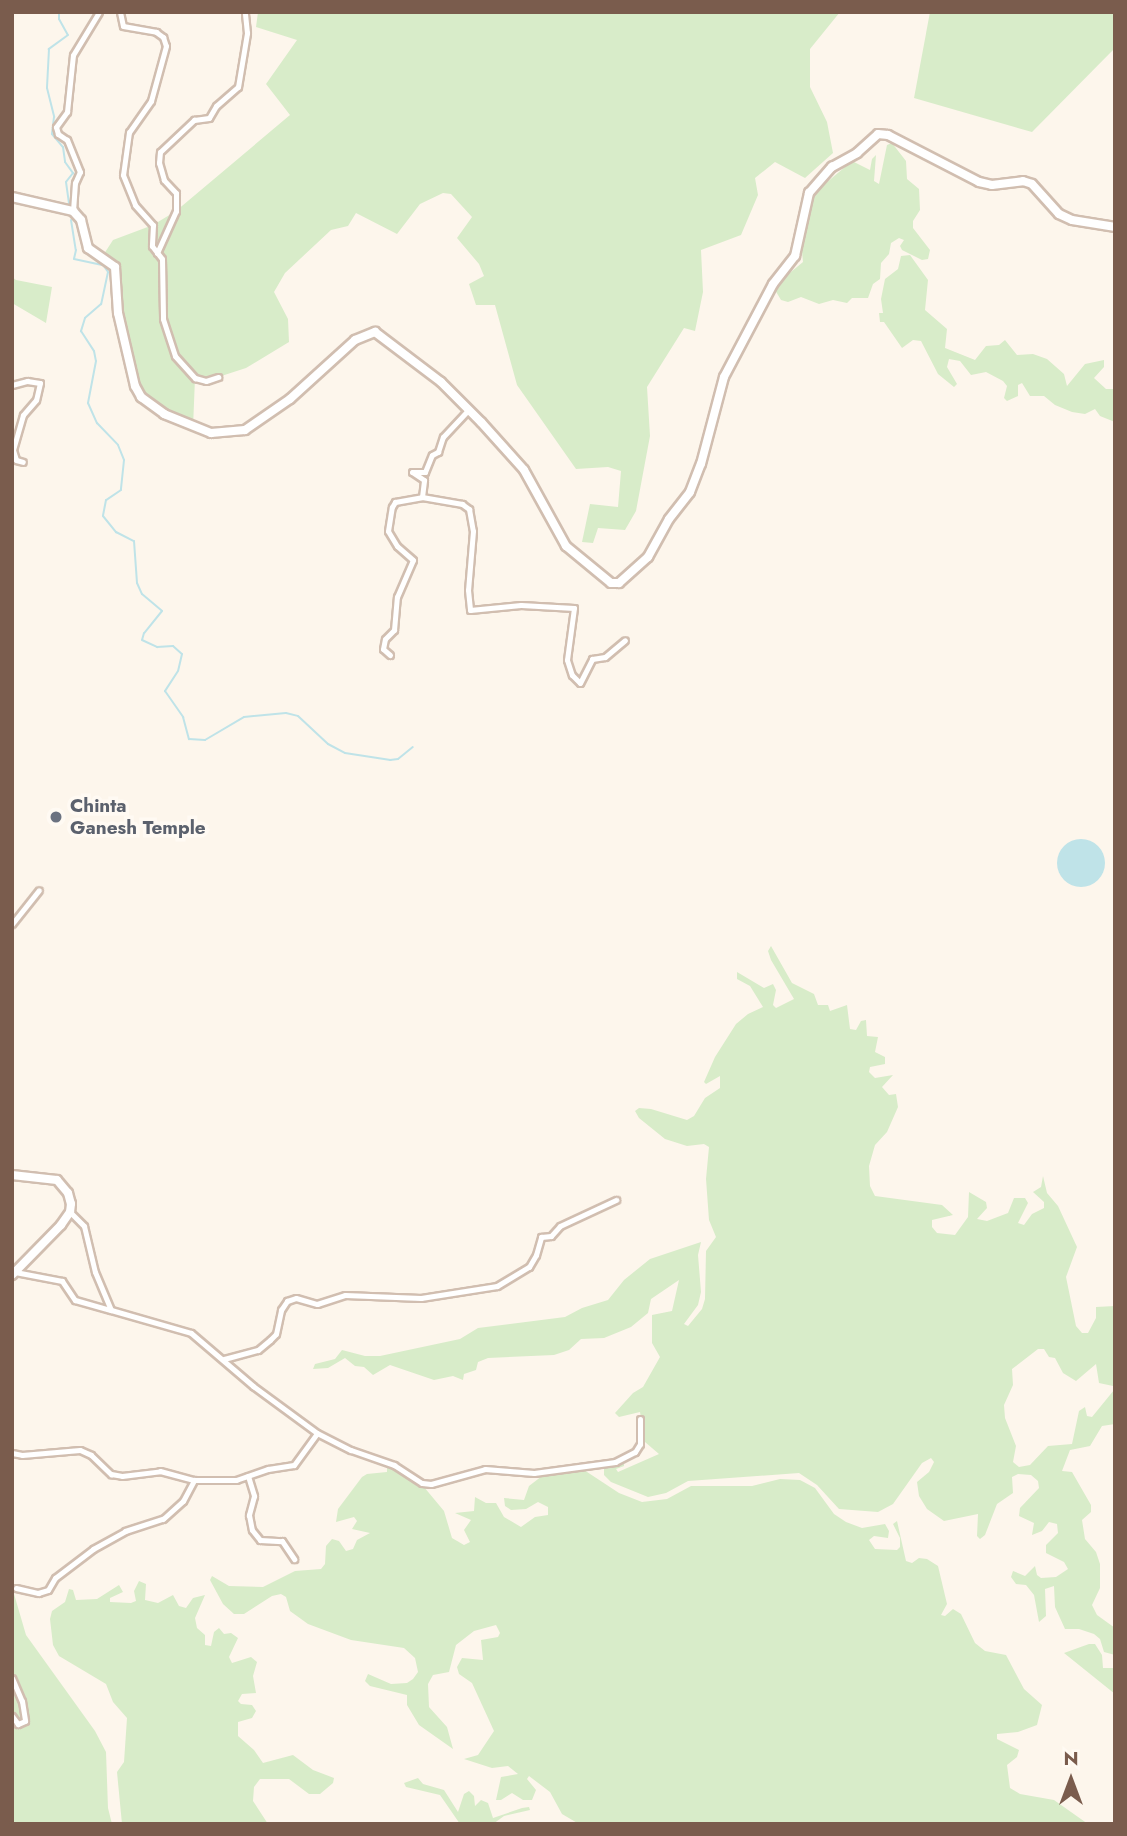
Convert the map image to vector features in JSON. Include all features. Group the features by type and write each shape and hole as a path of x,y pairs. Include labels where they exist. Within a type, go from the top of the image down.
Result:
{"main road":[{"path":"12,197 73,211 80,220 88,248 112,264 117,272 118,313 135,386 148,404 175,420 211,433 245,430 290,399 355,340 375,332 441,383 468,410 524,470 566,546 603,580 619,583 648,556 695,481 724,377 773,284 795,257 809,193 832,167 857,153 878,134 888,135 979,182 992,185 1023,181 1032,184 1059,214 1072,220 1115,227"},
{"path":"12,1175 57,1180 68,1193 70,1212 13,1273"}],"street":[{"path":"73,211 75,183 80,172 67,140 58,134 56,127 67,112 74,55 99,12"},
{"path":"121,12 123,26 156,32 163,37 166,46 151,101 129,132 123,175 135,205 153,225 152,246 162,260 163,319 175,356 195,378 206,381 218,377"},
{"path":"158,253 176,211 176,193 164,180 159,163 160,152 194,120 209,118 216,106 238,87 247,33 244,14"},
{"path":"12,385 27,381 40,383 40,394 23,415 13,450 16,460 23,462"},
{"path":"422,497 424,480 412,472 425,472 432,455 438,452 443,437 468,410"},
{"path":"390,655 383,649 385,639 394,630 397,597 414,560 397,546 388,531 388,522 395,502 422,497 462,504 469,509 473,531 468,590 470,610 521,605 574,608 567,660 572,675 580,683 592,659 605,657 625,640"},
{"path":"12,924 39,890"},
{"path":"224,1359 258,1350 270,1340 276,1334 281,1310 287,1301 296,1298 317,1304 345,1295 421,1298 496,1286 528,1267 536,1255 541,1237 551,1236 560,1226 615,1200"},
{"path":"70,1212 84,1226 95,1272 111,1310"},
{"path":"13,1273 62,1281 75,1300 182,1329 317,1433 351,1450 394,1465 422,1483 431,1484 485,1469 534,1473 615,1462 635,1452 640,1444 640,1419"},
{"path":"12,1453 22,1455 80,1450 91,1455 111,1474 122,1476 160,1471 194,1480 223,1482 294,1465 317,1433"},
{"path":"248,1476 254,1496 249,1515 252,1530 260,1540 282,1541 294,1559"},
{"path":"16,1588 38,1593 48,1590 55,1578 93,1549 125,1531 163,1519 183,1501 194,1480"},
{"path":"12,1678 26,1721 18,1724 12,1716"}],"green space":[{"path":"258,12 840,12 810,49 810,87 827,122 833,153 805,178 775,162 755,178 758,195 741,235 701,250 703,292 695,331 684,328 647,387 650,436 636,511 625,530 598,528 593,543 582,542 590,504 618,507 621,471 608,467 576,469 517,385 495,305 476,305 469,284 484,276 479,264 457,238 472,217 451,194 443,193 420,204 397,234 356,213 348,226 331,230 285,273 274,292 288,319 289,342 246,368 206,381 195,378 193,428 141,397 120,327 117,272 102,257 113,240 153,225 176,211 290,115 266,84 297,40 256,27"},
{"path":"930,12 1115,12 1115,48 1032,132 914,98"},
{"path":"892,143 906,161 907,179 919,189 920,210 913,221 913,228 930,250 928,259 922,260 902,250 900,246 904,240 899,238 891,243 889,254 881,263 880,279 873,284 868,298 852,298 847,303 833,300 819,304 801,297 788,302 781,300 775,290 780,281 803,262 801,242 807,209 819,189 852,161 870,170 872,159 876,155 874,181 879,184 887,145"},
{"path":"910,255 928,280 925,310 947,329 945,348 975,360 986,346 999,345 1005,340 1017,355 1033,354 1047,359 1064,374 1067,386 1085,364 1104,360 1104,367 1094,378 1106,389 1115,389 1115,422 1100,416 1095,409 1085,414 1072,412 1055,405 1044,396 1030,396 1022,383 1018,385 1018,396 1007,401 1004,398 1007,386 1003,381 986,372 971,375 960,361 949,359 947,367 957,384 954,387 938,374 921,341 913,340 902,348 884,322 880,322 879,313 883,313 881,299 885,279 898,269 901,256"},
{"path":"12,277 52,287 46,323 12,303"},
{"path":"771,946 792,983 814,994 818,1005 828,1005 830,1011 847,1005 850,1029 856,1030 861,1021 866,1020 867,1036 878,1037 875,1052 885,1057 885,1064 870,1067 869,1072 875,1078 893,1075 882,1087 889,1095 896,1094 898,1107 887,1132 875,1145 869,1166 870,1186 875,1196 942,1205 953,1215 932,1220 932,1227 937,1233 955,1235 968,1217 969,1192 986,1202 987,1208 977,1219 987,1221 1008,1213 1014,1198 1025,1198 1028,1203 1018,1223 1024,1225 1032,1214 1044,1208 1044,1202 1033,1192 1041,1187 1043,1176 1047,1193 1058,1206 1077,1247 1066,1277 1076,1326 1082,1333 1088,1333 1096,1318 1096,1307 1115,1306 1115,1424 1102,1426 1090,1446 1070,1450 1062,1471 1072,1472 1091,1505 1091,1512 1082,1520 1085,1539 1096,1552 1100,1564 1100,1588 1092,1605 1097,1615 1115,1628 1115,1655 1104,1652 1100,1639 1094,1634 1079,1629 1065,1629 1055,1607 1054,1586 1045,1589 1046,1616 1039,1622 1034,1595 1026,1585 1016,1584 1011,1577 1013,1571 1025,1576 1035,1566 1037,1575 1041,1578 1056,1577 1068,1569 1064,1562 1046,1553 1046,1545 1058,1533 1057,1524 1049,1522 1042,1531 1032,1535 1034,1523 1019,1516 1020,1508 1039,1488 1038,1481 1031,1475 1018,1474 1012,1477 1013,1493 997,1504 985,1535 980,1539 977,1536 978,1514 944,1521 927,1509 919,1496 917,1482 929,1472 934,1462 931,1458 922,1463 893,1504 878,1512 839,1509 817,1485 799,1473 688,1481 666,1493 648,1497 611,1482 604,1475 604,1467 624,1463 624,1466 616,1469 618,1472 659,1454 645,1442 640,1412 619,1417 615,1413 633,1393 643,1387 660,1357 652,1343 652,1315 672,1311 679,1280 651,1299 648,1313 631,1327 604,1338 581,1339 569,1350 554,1355 488,1358 478,1362 476,1370 464,1374 463,1380 453,1376 434,1380 390,1365 373,1375 364,1367 355,1366 345,1358 328,1368 313,1369 315,1364 335,1359 342,1350 365,1356 380,1356 460,1339 478,1328 565,1317 582,1308 608,1300 624,1280 650,1259 701,1242 698,1255 701,1292 698,1305 684,1324 688,1326 702,1309 705,1299 706,1251 716,1237 709,1220 706,1179 709,1147 704,1144 687,1146 665,1139 639,1118 635,1111 639,1108 651,1109 687,1120 694,1116 705,1098 720,1088 720,1076 706,1084 704,1082 715,1057 736,1024 763,1007 750,986 737,979 737,972 764,988 773,984 776,990 773,1005 776,1008 794,999 768,951","holes":["1038,1349 1044,1349 1049,1357 1055,1358 1063,1373 1076,1381 1096,1364 1099,1383 1113,1386 1114,1390 1092,1417 1087,1416 1085,1407 1079,1411 1072,1444 1048,1446 1030,1465 1019,1467 1013,1462 1016,1446 1005,1418 1004,1405 1013,1385 1012,1369"]},
{"path":"387,1465 424,1487 444,1511 452,1538 464,1545 470,1542 464,1530 471,1520 455,1513 474,1511 475,1497 486,1503 496,1503 504,1517 521,1527 535,1517 548,1515 548,1507 538,1502 526,1509 511,1510 505,1506 504,1498 524,1500 529,1486 542,1476 581,1468 619,1493 642,1502 667,1499 691,1486 752,1486 780,1479 800,1480 815,1488 834,1514 846,1522 862,1528 885,1524 889,1531 888,1538 874,1536 869,1540 875,1549 897,1550 900,1547 900,1538 893,1524 897,1521 906,1561 912,1563 919,1558 927,1559 938,1566 947,1604 941,1615 945,1616 953,1609 961,1614 975,1643 985,1651 1006,1655 1024,1689 1042,1705 1037,1725 1018,1732 997,1734 997,1739 1019,1750 1017,1757 1007,1765 1010,1788 1020,1794 1054,1800 1088,1824 579,1824 562,1814 550,1792 529,1776 527,1779 536,1790 532,1800 523,1800 512,1793 496,1800 501,1777 518,1774 508,1766 492,1768 464,1759 478,1755 494,1731 472,1683 459,1674 457,1667 462,1658 483,1660 481,1640 498,1637 500,1633 496,1625 474,1631 456,1645 449,1672 433,1675 428,1684 429,1707 447,1727 453,1749 419,1725 407,1705 407,1695 370,1686 365,1681 368,1674 391,1684 407,1683 413,1679 418,1672 415,1658 404,1648 351,1640 308,1624 290,1611 286,1597 281,1594 272,1596 244,1614 234,1614 223,1604 210,1580 212,1576 229,1586 263,1587 295,1571 321,1569 325,1564 326,1546 332,1539 339,1541 346,1551 353,1549 357,1540 370,1533 352,1529 357,1521 354,1517 336,1522 338,1509 362,1477 387,1472"},
{"path":"139,1581 146,1584 145,1600 158,1603 173,1595 179,1606 186,1608 193,1598 205,1595 195,1618 197,1628 205,1635 205,1645 211,1646 214,1632 219,1628 224,1634 231,1633 238,1638 229,1657 232,1663 251,1657 257,1662 253,1676 256,1693 242,1694 238,1701 252,1705 256,1711 252,1718 238,1722 238,1736 254,1750 263,1763 293,1755 313,1770 334,1778 333,1783 320,1794 309,1794 289,1779 260,1779 254,1787 253,1801 268,1824 122,1824 117,1772 124,1762 127,1718 113,1702 106,1684 59,1656 53,1645 50,1619 52,1611 65,1602 69,1589 73,1590 76,1600 97,1599 119,1585 123,1592 110,1598 110,1602 131,1603 136,1601 134,1591"},
{"path":"12,1587 26,1635 95,1731 106,1752 108,1808 112,1824 12,1824"},
{"path":"1095,1644 1102,1655 1103,1668 1115,1668 1115,1694 1064,1653"},
{"path":"418,1778 423,1784 444,1790 458,1812 464,1794 469,1791 474,1796 475,1806 481,1800 488,1803 493,1818 522,1808 529,1807 530,1810 504,1816 493,1824 460,1824 440,1795 406,1787 404,1783"}],"water":[{"path":"1081,839 1098,846 1105,863 1098,880 1081,887 1064,880 1057,863 1064,846"}],"waterway":[{"path":"59,12 59,19 68,35 49,49 47,88 54,117 52,134 63,147 65,162 73,173 66,182 69,204"},
{"path":"71,220 76,250 74,259 103,265 108,272 101,304 85,318 81,331 94,351 96,361 88,403 97,423 118,445 124,460 121,490 106,500 103,516 116,532 134,541 137,583 142,594 162,611 144,633 142,640 157,647 173,646 182,654 178,671 165,691 183,717 189,739 205,740 244,717 286,713 298,716 328,744 345,753 390,760 398,759 413,747"}],"place":[{"name":"Chinta Ganesh Temple","path":"56,817"}]}
